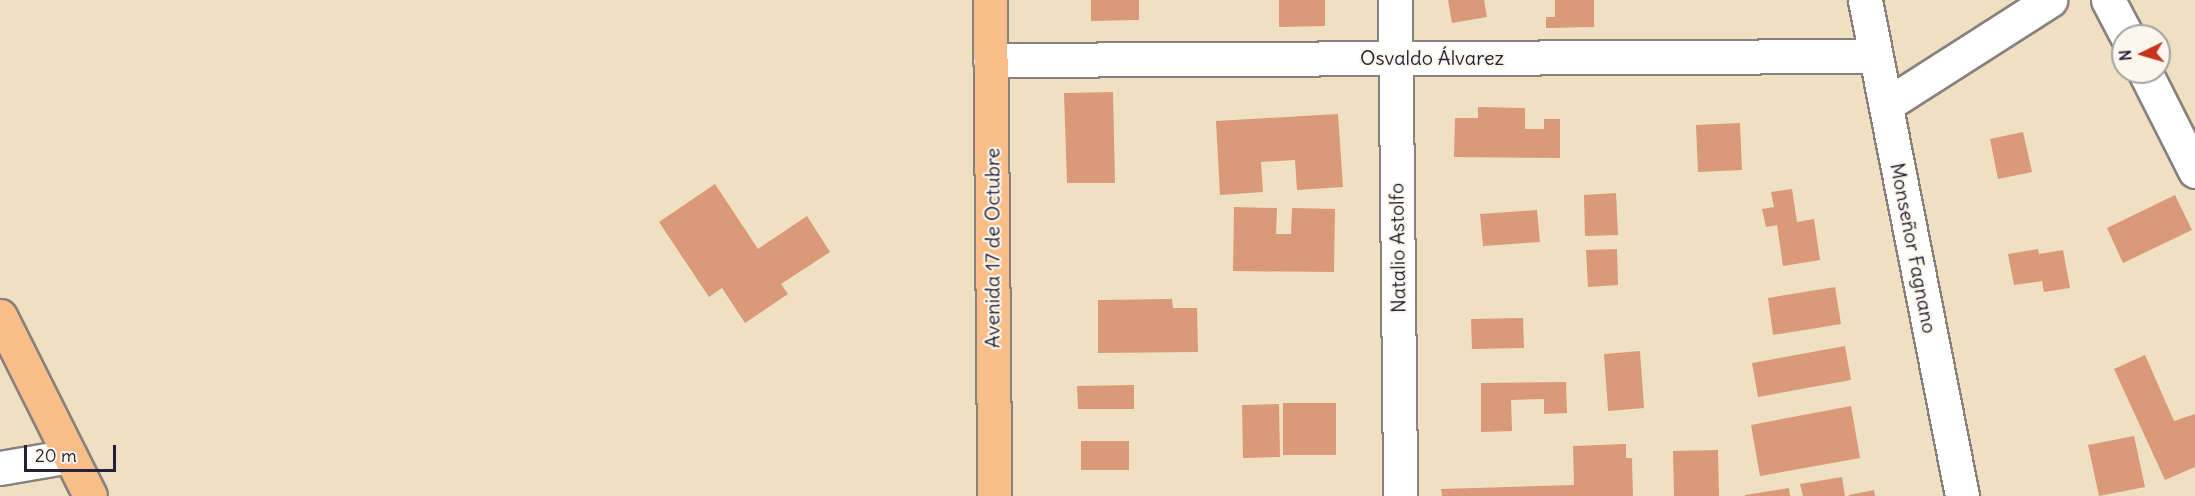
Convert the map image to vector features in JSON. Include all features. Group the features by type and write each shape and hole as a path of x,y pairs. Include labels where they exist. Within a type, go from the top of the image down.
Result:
{"main road":[{"name":"Avenida 17 de Octubre","path":"990,0 994,496"},
{"path":"0,316 90,496"}],"street":[{"name":"Natalio Astolfo","path":"1395,0 1400,496"},
{"name":"Monseñor Fagnano","path":"1865,0 1873,56 1886,105 1962,496"},
{"path":"1886,105 2050,0"},
{"path":"2108,0 2121,24"},
{"name":"Osvaldo Álvarez","path":"990,60 1873,56"},
{"path":"2151,84 2195,171"},
{"path":"0,468 70,456"}],"building":[{"path":"1091,0 1139,0 1139,20 1091,21"},
{"path":"1279,0 1325,0 1325,26 1279,27"},
{"path":"1448,0 1484,0 1487,17 1452,23"},
{"path":"1555,0 1594,0 1594,27 1546,28 1546,17 1555,17"},
{"path":"1113,92 1115,183 1067,183 1064,93"},
{"path":"1478,107 1525,108 1525,129 1544,129 1544,119 1560,119 1560,158 1454,157 1455,118 1478,118"},
{"path":"1338,114 1343,187 1297,190 1295,160 1261,162 1263,192 1220,195 1216,121"},
{"path":"1740,123 1742,170 1698,172 1696,125"},
{"path":"2023,132 2032,172 1998,179 1990,139"},
{"path":"715,184 758,249 807,216 830,252 781,284 788,294 745,323 722,288 709,297 659,222"},
{"path":"1792,189 1797,222 1814,219 1820,260 1783,266 1777,225 1766,227 1762,209 1774,207 1771,192"},
{"path":"1616,193 1618,235 1585,236 1584,195"},
{"path":"2175,195 2192,230 2123,263 2107,228"},
{"path":"1234,207 1277,208 1276,234 1291,234 1292,208 1335,209 1334,272 1233,271"},
{"path":"1537,210 1540,242 1483,246 1480,214"},
{"path":"1617,249 1618,285 1588,287 1586,250"},
{"path":"2038,249 2039,254 2063,250 2070,288 2044,292 2042,281 2014,285 2008,254"},
{"path":"1835,287 1841,324 1773,335 1768,298"},
{"path":"1172,299 1173,308 1197,308 1198,352 1098,353 1098,300"},
{"path":"1523,318 1524,348 1472,349 1471,319"},
{"path":"1845,346 1851,380 1758,397 1752,363"},
{"path":"1640,351 1644,408 1608,411 1604,354"},
{"path":"2145,355 2174,421 2195,414 2195,467 2165,480 2114,369"},
{"path":"1566,382 1567,413 1544,414 1544,399 1511,400 1512,431 1481,432 1481,383"},
{"path":"1134,385 1134,409 1078,409 1077,386"},
{"path":"1283,403 1336,403 1336,455 1283,455"},
{"path":"1279,404 1280,457 1243,458 1242,405"},
{"path":"1851,406 1860,458 1760,476 1751,425"},
{"path":"2134,436 2145,487 2099,496 2088,445"},
{"path":"1081,441 1129,441 1129,470 1081,470"},
{"path":"1626,444 1626,458 1632,458 1633,496 1442,496 1441,489 1574,485 1573,446"},
{"path":"1718,450 1719,496 1674,496 1673,451"},
{"path":"1842,477 1845,496 1803,496 1800,484"},
{"path":"1789,488 1790,496 1745,496 1745,495"},
{"path":"1874,490 1875,496 1849,496 1849,495"}]}
